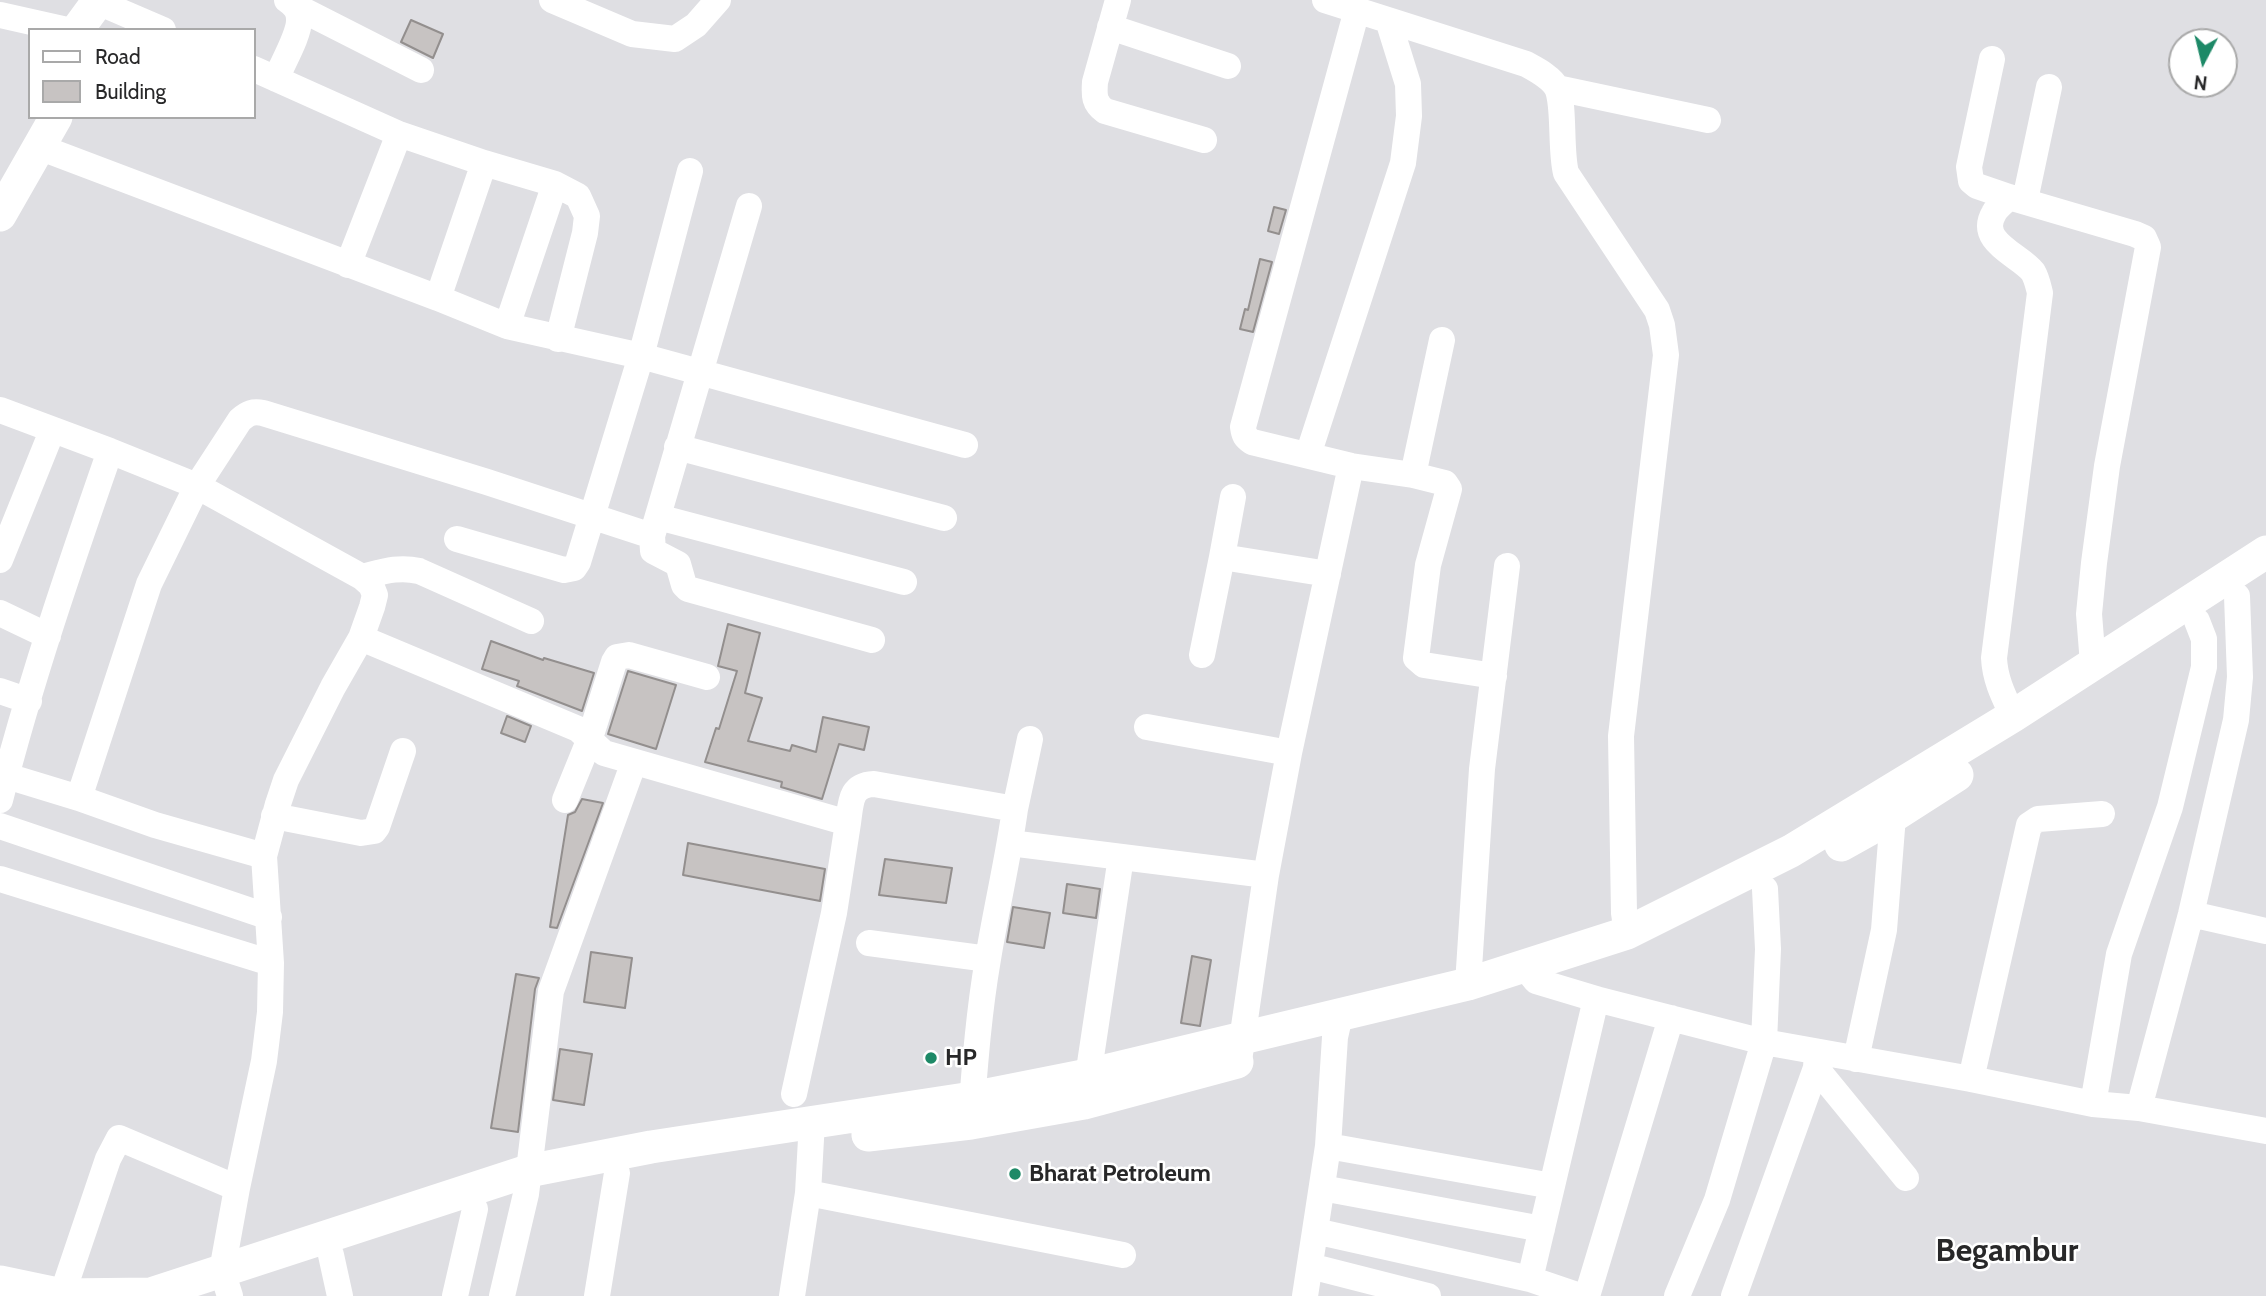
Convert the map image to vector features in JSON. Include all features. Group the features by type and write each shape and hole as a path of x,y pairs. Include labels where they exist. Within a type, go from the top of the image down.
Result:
{"main road":[{"path":"80,28 108,8"},
{"path":"0,178 37,132 53,119"},
{"path":"0,215 37,132"},
{"path":"225,1289 527,1182 651,1147 811,1132 972,1110 1086,1089 1337,1026 1468,1002 1627,933 1791,851 2013,716 2266,552"},
{"path":"1337,1026 1468,984 1629,954 1765,889 1894,816 2266,579"},
{"path":"0,1282 62,1295 151,1294 225,1289 399,1231 475,1209 527,1182 617,1174 811,1132"}],"street":[{"path":"552,0 632,34 675,40 696,25 718,0"},
{"path":"1118,0 1095,82 1094,95 1097,105 1105,111 1204,140"},
{"path":"1325,0 1526,64 1544,75 1557,88 1566,173 1657,310 1662,325 1666,355 1621,736 1624,913 1627,933"},
{"path":"291,3 421,70"},
{"path":"291,3 299,18 298,28 265,74 399,134 555,184 578,195 587,216 558,339"},
{"path":"108,8 158,28"},
{"path":"1357,10 1243,427 1245,437 1252,442 1352,466 1413,475 1445,483 1449,489 1430,552 1416,659 1424,665 1494,676"},
{"path":"0,15 58,28"},
{"path":"1308,455 1403,163 1409,116 1408,84 1388,20"},
{"path":"1111,27 1228,66"},
{"path":"1992,59 1969,175 1971,181 1977,186 2135,234 2144,238 2148,247 2107,466 2089,614 2092,664"},
{"path":"2013,716 1999,687 1994,657 2040,293 2038,280 2031,269 2000,246 1990,225 1994,213 2017,198 2049,87"},
{"path":"1557,88 1708,120"},
{"path":"37,132 348,265 507,326 640,356 965,445"},
{"path":"348,265 399,134"},
{"path":"438,298 484,163"},
{"path":"457,539 564,570 570,570 578,562 640,356 690,171"},
{"path":"507,326 555,184"},
{"path":"750,206 677,447 655,526 653,551 678,564 684,585 688,589 872,640"},
{"path":"1413,475 1442,340"},
{"path":"0,410 197,486 362,577 371,585 375,595 361,638 286,780 264,856 271,963 270,1012 264,1061 237,1188 225,1289"},
{"path":"79,798 149,584 197,486 240,421 255,411 336,434 591,516 655,526 904,582"},
{"path":"0,560 52,431"},
{"path":"677,447 944,519"},
{"path":"110,451 2,783 79,798 155,825 264,856"},
{"path":"1240,1050 1266,875 1289,753 1352,466"},
{"path":"1202,655 1233,497"},
{"path":"1222,557 1328,575"},
{"path":"1468,984 1482,769 1507,566"},
{"path":"362,577 396,568 408,568 531,621"},
{"path":"2139,1108 2191,914 2236,720 2240,677 2237,596"},
{"path":"0,613 48,636"},
{"path":"2093,1104 2119,954 2170,807 2204,667 2204,639 2197,621"},
{"path":"361,638 568,725 584,734 604,753 848,822"},
{"path":"565,800 589,741 617,657 629,655 707,677"},
{"path":"0,691 29,701"},
{"path":"1147,727 1289,753"},
{"path":"972,1110 988,959 1030,739"},
{"path":"274,816 361,833 374,831 403,751"},
{"path":"502,1296 527,1182 551,991 634,762"},
{"path":"794,1094 834,913 851,799 856,791 863,785 874,784 1015,809"},
{"path":"1971,1079 2029,825 2038,819 2102,814"},
{"path":"1856,1059 1884,930 1894,816"},
{"path":"0,826 269,917"},
{"path":"1010,843 1266,875"},
{"path":"1086,1089 1121,857"},
{"path":"0,879 271,963"},
{"path":"1677,1296 1717,1200 1764,1042 1768,949 1765,889"},
{"path":"2191,914 2266,931"},
{"path":"869,943 988,959"},
{"path":"1530,973 1596,999 1764,1042 1816,1060 1856,1059 2093,1104 2139,1108 2266,1130"},
{"path":"1530,1279 1596,999"},
{"path":"1587,1296 1671,1018"},
{"path":"1305,1296 1328,1146 1337,1026"},
{"path":"1816,1060 1906,1178"},
{"path":"1734,1296 1816,1060"},
{"path":"792,1296 807,1193 811,1132"},
{"path":"62,1295 108,1159 119,1138 237,1188"},
{"path":"1328,1146 1552,1186"},
{"path":"597,1296 617,1174"},
{"path":"1322,1188 1542,1229"},
{"path":"807,1193 1123,1255"},
{"path":"455,1296 475,1209"},
{"path":"1315,1231 1530,1279 1580,1296"},
{"path":"331,1255 340,1296"},
{"path":"1310,1266 1427,1296"}],"building":[{"path":"411,20 443,34 433,58 401,42"},
{"path":"1274,207 1286,210 1279,234 1268,231"},
{"path":"1260,259 1272,262 1253,332 1240,329 1245,309 1248,310"},
{"path":"728,624 760,633 745,693 762,698 748,741 790,751 792,745 816,752 823,717 869,727 864,750 839,744 822,799 781,787 782,782 705,762 716,728 719,729 737,671 718,666"},
{"path":"491,641 543,660 544,658 594,673 582,711 517,686 519,681 482,669"},
{"path":"628,671 676,685 656,749 608,734"},
{"path":"507,716 531,726 525,742 501,733"},
{"path":"582,799 603,803 557,928 550,927 568,815 575,812"},
{"path":"688,843 825,869 820,901 683,875"},
{"path":"885,859 952,868 946,903 879,895"},
{"path":"1067,884 1100,889 1096,918 1063,913"},
{"path":"1013,907 1050,913 1044,948 1007,942"},
{"path":"591,952 632,958 625,1008 584,1002"},
{"path":"1192,956 1211,960 1200,1026 1181,1023"},
{"path":"516,974 539,978 535,989 518,1132 491,1128"},
{"path":"560,1049 592,1054 584,1105 553,1100"}],"place":[{"name":"HP","path":"931,1058"},
{"name":"Bharat Petroleum","path":"1015,1174"}],"district":[{"name":"Begambur","path":"2007,1252"}]}
